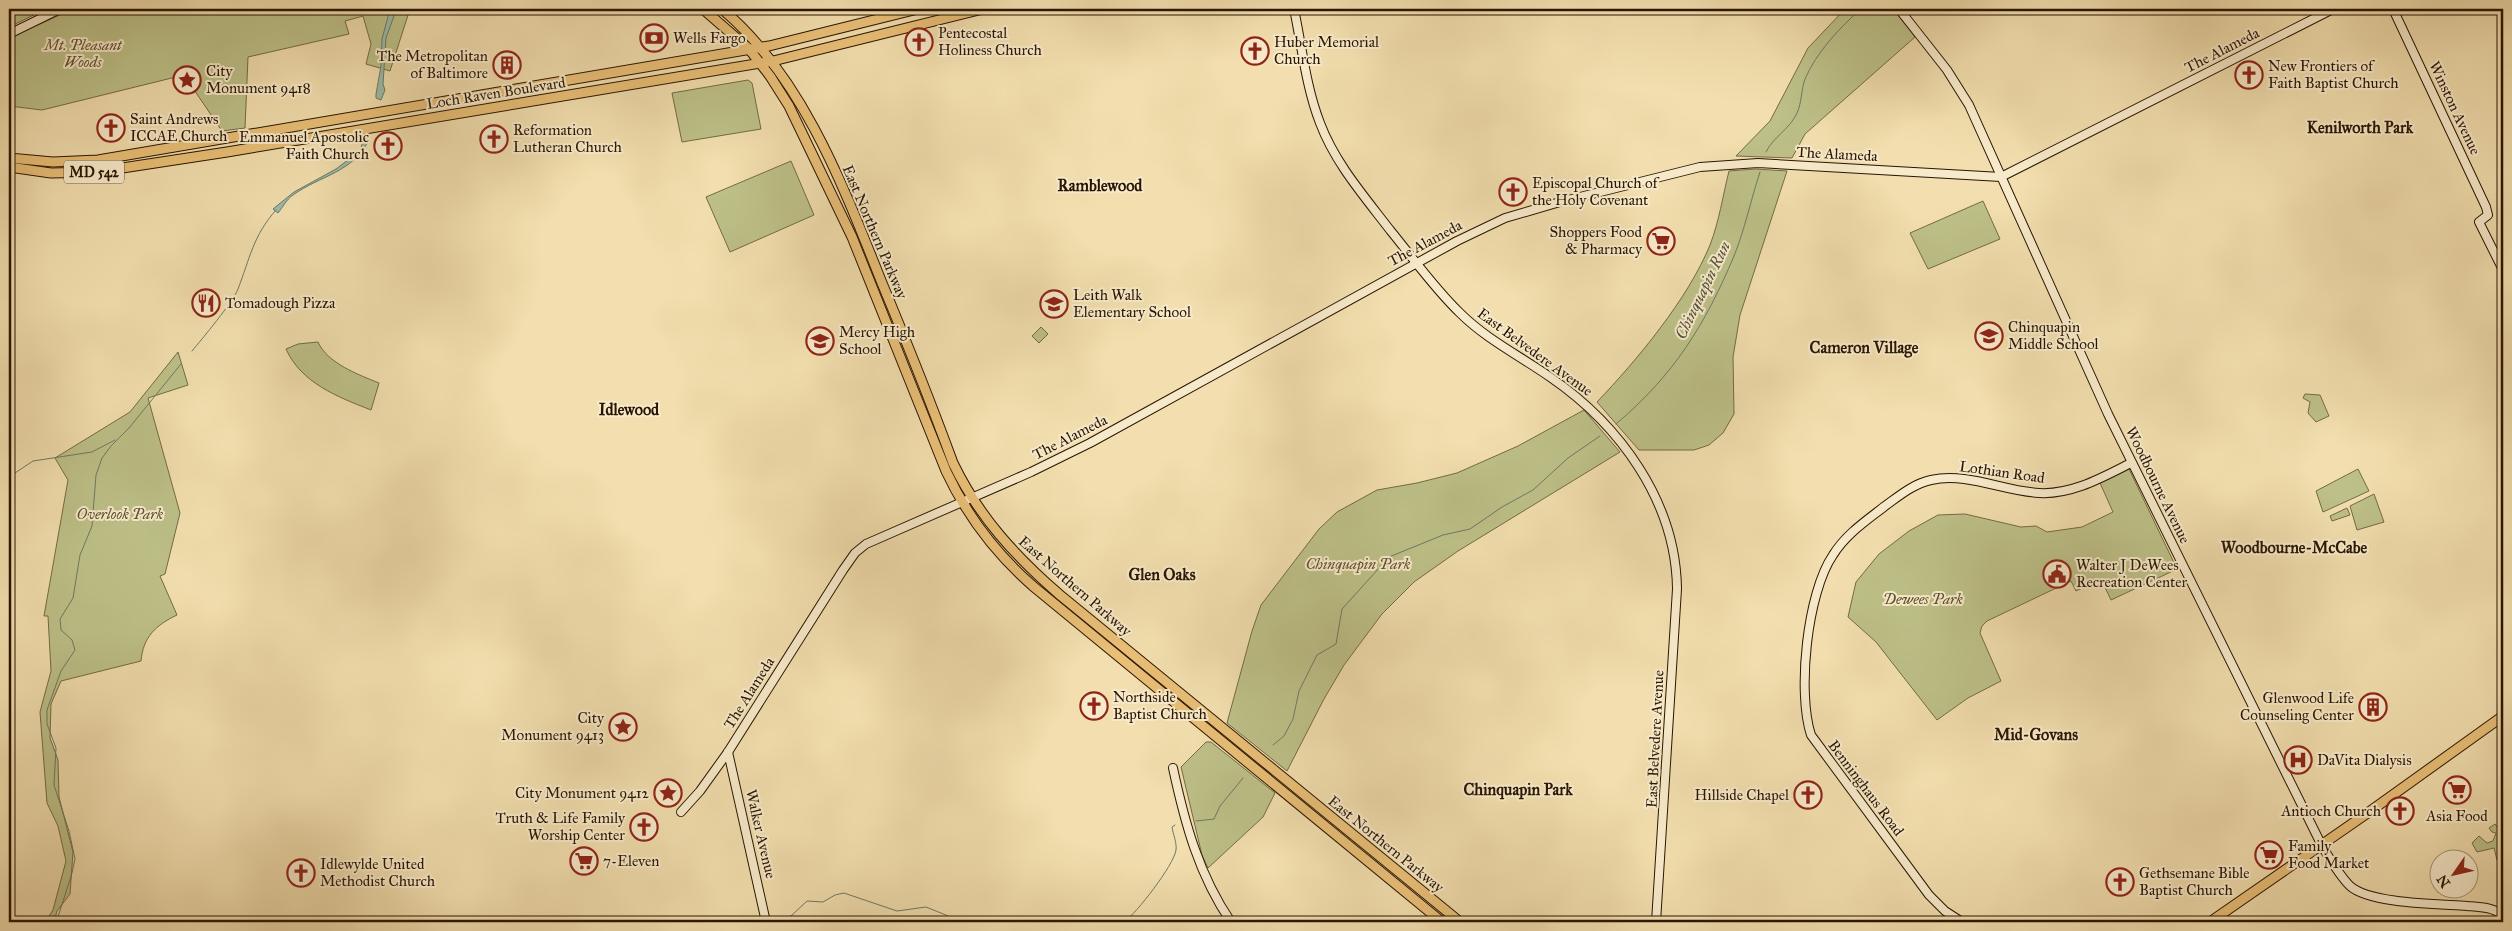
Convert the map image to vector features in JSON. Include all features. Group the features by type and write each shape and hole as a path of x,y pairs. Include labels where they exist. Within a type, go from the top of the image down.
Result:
{"main road":[{"name":"East Northern Parkway","path":"703,9 749,49 760,62 789,106 848,228 939,455 962,502 996,550 1034,587 1442,922"},
{"name":"East Northern Parkway","path":"722,9 773,60 808,120 852,210 953,463 992,529 1033,572 1460,922"},
{"name":"Loch Raven Boulevard","path":"9,158 53,162 80,162 761,47 918,9"},
{"name":"Loch Raven Boulevard","path":"9,167 51,173 82,172 227,152 773,60 983,9"},
{"path":"164,148 162,154 169,161"},
{"path":"9,163 43,168 53,162"},
{"path":"2210,922 2322,846 2503,716"}],"street":[{"path":"9,34 60,9"},
{"name":"East Belvedere Avenue","path":"1294,9 1310,92 1330,145 1346,173 1433,285 1470,322 1552,378 1593,412 1620,443 1644,476 1667,522 1675,551 1677,588 1656,922"},
{"name":"Woodbourne Avenue","path":"1899,9 1962,92 2131,463 2322,846 2344,879 2363,894 2403,901 2489,909 2503,916"},
{"name":"The Alameda","path":"683,810 728,752 855,553 871,541 972,498 1090,443 1457,241 1517,214 1711,166 1758,163 2001,177 2333,9"},
{"name":"Winston Avenue","path":"2393,9 2486,208 2488,215 2479,222 2503,270"},
{"name":"Lothian Road","path":"1808,644 1821,579 1832,555 1853,531 1908,490 1930,480 1949,478 2026,492 2058,492 2086,485 2131,463"},
{"name":"Benninghaus Road","path":"1808,644 1805,708 1814,741 1930,895 1945,911 1962,922"},
{"name":"Walker Avenue","path":"728,752 766,922"},
{"path":"1173,768 1198,862 1211,889 1231,922"}],"green space":[{"path":"9,9 46,9 9,27"},
{"name":"Mt. Pleasant Woods","path":"73,9 410,9 390,71 366,64 371,44 363,16 345,21 349,34 248,57 245,128 222,131 184,75 42,110 9,106 9,38"},
{"path":"1845,9 1893,9 1915,37 1805,134 1792,158 1736,156 1770,121 1808,48"},
{"path":"748,80 752,83 761,129 682,142 672,93"},
{"path":"791,161 814,215 730,252 706,197"},
{"path":"1755,169 1787,171 1740,315 1733,357 1734,414 1723,433 1709,445 1694,450 1639,450 1597,402 1645,348 1689,286 1710,245 1729,171"},
{"path":"1983,201 2000,239 1928,269 1910,233"},
{"path":"1041,327 1048,334 1039,343 1032,336"},
{"path":"318,342 322,349 336,362 353,372 379,383 371,410 334,394 311,380 301,371 286,349 298,344"},
{"name":"Overlook Park","path":"178,352 188,385 148,398 180,513 165,574 160,576 177,615 163,623 152,633 145,645 141,661 61,681 51,704 50,738 58,760 59,797 73,852 70,894 57,911 54,922 45,922 53,910 66,861 58,826 47,803 40,712 51,671 48,616 44,616 68,480 55,458 130,412"},
{"path":"2305,394 2320,395 2329,416 2316,422 2308,413 2310,402 2303,398"},
{"name":"Chinquapin Park","path":"1584,410 1620,452 1458,551 1414,582 1382,614 1344,665 1324,699 1287,771 1227,723 1261,605 1319,529 1337,512 1377,490 1457,473 1518,446"},
{"name":"Dewees Park","path":"2129,469 2177,569 2111,600 2101,579 2076,591 2071,581 1987,621 1982,626 1980,633 2001,681 1968,698 1937,720 1876,642 1848,617 1856,582 1879,554 1909,531 1938,515 1965,514 2021,527 2036,526 2047,532 2082,527 2113,512 2100,483"},
{"path":"2358,469 2369,491 2323,512 2316,491"},
{"path":"2374,494 2384,522 2357,530 2350,506"},
{"path":"2347,508 2350,515 2332,521 2330,516"},
{"path":"1206,742 1211,742 1275,793 1263,817 1208,868 1202,855 1181,767"},
{"path":"2495,824 2503,835 2503,865 2497,860 2494,848 2480,851 2480,848 2475,848 2472,843 2479,836 2487,843 2493,841 2496,833 2492,832 2489,828"}],"shaded area":[{"path":"390,9 393,9 395,13 386,38 383,84 385,90 381,100 376,98 376,94 381,66 382,39"},
{"path":"364,138 369,139 355,159 336,172 293,195 286,201 278,213 273,209 294,192 336,169 360,151"}],"waterway":[{"name":"Chinquapin Run","path":"1766,152 1794,119 1800,105 1805,79 1815,60 1837,32 1861,9"},
{"name":"Chinquapin Run","path":"1616,424 1655,387 1686,348 1699,327 1734,256 1760,172"},
{"path":"192,351 235,295 257,238 276,210"},
{"path":"52,922 58,917 75,859 69,831 54,785 56,748 47,724 47,710 61,671 75,650 72,640 61,630 60,619 73,598 80,555 92,526 96,475 102,458 181,364"},
{"name":"Chinquapin Run","path":"1273,745 1284,736 1293,719 1299,691 1317,655 1336,644 1342,609 1389,557 1443,535 1470,529 1502,507 1533,490 1568,458 1600,436"},
{"path":"9,477 33,461 92,452 115,440"},
{"name":"Chinquapin Run","path":"1196,821 1214,819 1220,806 1243,778"},
{"name":"Chinquapin Run","path":"1124,922 1154,889 1174,857 1176,847 1172,827 1175,825"},
{"name":"Chinquapin Run","path":"774,922 791,916 807,901 823,902 835,895 844,893 897,911 926,907 963,922"}],"place":[{"name":"Wells Fargo","path":"654,38"},
{"name":"Pentecostal Holiness Church","path":"919,42"},
{"name":"Huber Memorial Church","path":"1255,51"},
{"name":"The Metropolitan of Baltimore","path":"507,65"},
{"name":"New Frontiers of Faith Baptist Church","path":"2249,75"},
{"name":"City Monument 9418","path":"187,80"},
{"name":"Saint Andrews ICCAE Church","path":"111,128"},
{"name":"Reformation Lutheran Church","path":"494,139"},
{"name":"Emmanuel Apostolic Faith Church","path":"388,146"},
{"name":"Episcopal Church of the Holy Covenant","path":"1513,192"},
{"name":"Shoppers Food & Pharmacy","path":"1661,241"},
{"name":"Tomadough Pizza","path":"206,303"},
{"name":"Leith Walk Elementary School","path":"1054,304"},
{"name":"Chinquapin Middle School","path":"1989,336"},
{"name":"Mercy High School","path":"820,341"},
{"name":"Walter J DeWees Recreation Center","path":"2057,574"},
{"name":"Northside Baptist Church","path":"1094,706"},
{"name":"Glenwood Life Counseling Center","path":"2373,707"},
{"name":"City Monument 9413","path":"623,727"},
{"name":"DaVita Dialysis","path":"2298,760"},
{"name":"Asia Food","path":"2457,790"},
{"name":"City Monument 9412","path":"668,793"},
{"name":"Hillside Chapel","path":"1808,795"},
{"name":"Antioch Church","path":"2400,811"},
{"name":"Truth & Life Family Worship Center","path":"644,827"},
{"name":"Family Food Market","path":"2269,855"},
{"name":"7-Eleven","path":"584,861"},
{"name":"Idlewylde United Methodist Church","path":"301,873"},
{"name":"Gethsemane Bible Baptist Church","path":"2120,882"}],"district":[{"name":"Kenilworth Park","path":"2360,127"},
{"name":"Ramblewood","path":"1100,185"},
{"name":"Cameron Village","path":"1864,347"},
{"name":"Idlewood","path":"629,409"},
{"name":"Woodbourne-McCabe","path":"2294,547"},
{"name":"Glen Oaks","path":"1162,574"},
{"name":"Mid-Govans","path":"2036,734"},
{"name":"Chinquapin Park","path":"1518,789"}]}
